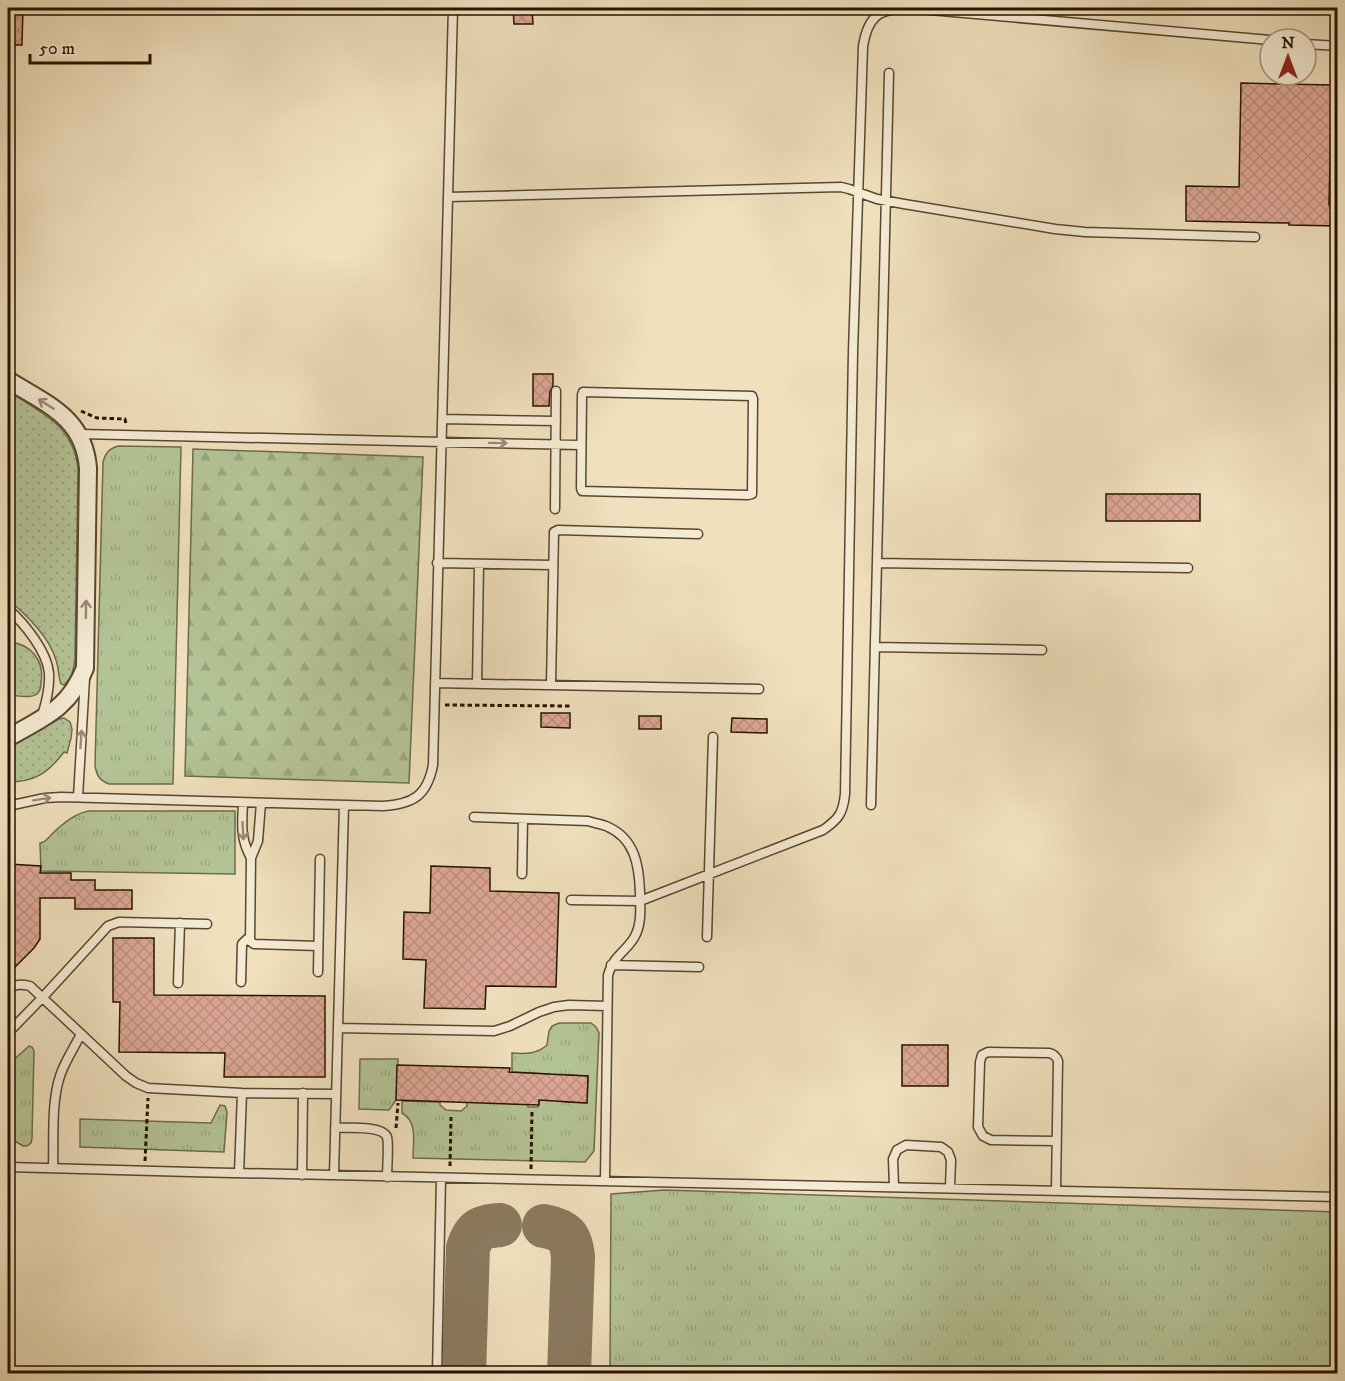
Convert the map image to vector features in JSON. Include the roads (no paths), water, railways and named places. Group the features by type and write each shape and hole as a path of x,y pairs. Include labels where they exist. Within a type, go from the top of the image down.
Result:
{"street":[{"path":"8,380 72,423 86,450 88,468 85,668 75,690 67,700 58,708 8,738"},
{"path":"8,723 36,722"}],"lane":[{"path":"8,806 45,798 78,797 243,803 399,805 417,797 425,789 433,765 453,8"},
{"path":"571,900 640,901 823,830 834,823 843,809 857,192 864,39 875,17 890,9 919,9 1258,39"},
{"path":"1318,45 1338,46"},
{"path":"871,805 889,73"},
{"path":"448,197 835,187 886,201 1055,229 1084,232 1255,237"},
{"path":"555,509 556,391"},
{"path":"585,392 749,394 753,397 752,493 750,495 584,492 581,488 581,445 582,395 585,392"},
{"path":"442,419 556,421"},
{"path":"79,434 581,445"},
{"path":"551,685 553,534 555,531 698,534"},
{"path":"437,563 553,565"},
{"path":"877,563 1188,568"},
{"path":"477,684 479,564"},
{"path":"8,609 29,633 45,659 49,672 47,699 36,722"},
{"path":"875,647 1042,650"},
{"path":"78,797 85,668"},
{"path":"435,683 759,690"},
{"path":"708,937 713,737"},
{"path":"243,803 243,840 251,858"},
{"path":"261,803 258,841 251,858 250,941 254,944 318,946"},
{"path":"334,1175 344,805"},
{"path":"474,817 588,821 607,826 622,836 633,851 639,869 639,925 636,935 611,965 608,975 605,1180"},
{"path":"522,874 523,819"},
{"path":"318,972 320,859"},
{"path":"8,1033 108,926 119,922 207,924"},
{"path":"178,983 180,923"},
{"path":"241,982 242,944 250,938"},
{"path":"611,965 699,967"},
{"path":"8,989 15,985 30,986 126,1076 148,1088 242,1093 336,1094"},
{"path":"339,1028 494,1031 510,1026 539,1011 554,1007 607,1006"},
{"path":"53,1168 56,1090 63,1068 81,1034"},
{"path":"1056,1141 991,1140 983,1136 978,1127 982,1055 988,1052 1049,1053 1058,1061 1056,1189"},
{"path":"239,1173 242,1093"},
{"path":"302,1174 303,1093"},
{"path":"335,1128 382,1131 387,1137 387,1177"},
{"path":"894,1186 893,1159 897,1150 906,1145 941,1147 948,1152 951,1160 950,1187"},
{"path":"8,1167 1338,1197"},
{"path":"436,1374 445,1178"}]}
